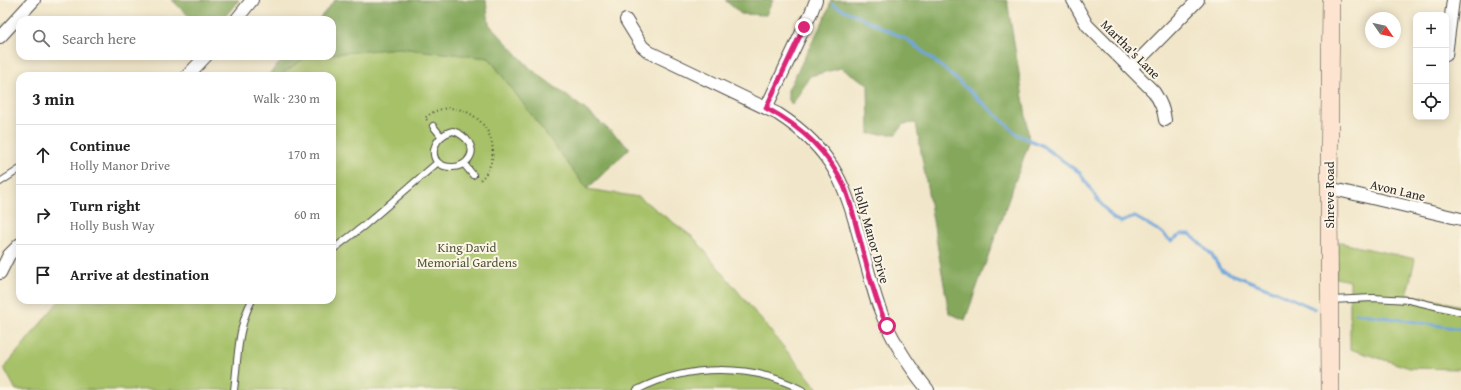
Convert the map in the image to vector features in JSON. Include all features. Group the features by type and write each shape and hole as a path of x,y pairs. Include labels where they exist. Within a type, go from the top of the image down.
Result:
{"main road":[{"name":"Shreve Road","path":"1330,390 1329,188 1331,0"}],"street":[{"path":"19,16 34,0"},
{"path":"239,16 252,0"},
{"path":"766,108 811,14 816,0"},
{"name":"Martha's Lane","path":"1073,0 1087,25 1131,68 1160,100 1164,110 1165,120"},
{"path":"1131,68 1198,0"},
{"path":"1447,48 1453,0"},
{"path":"0,37 16,20"},
{"name":"Holly Manor Drive","path":"626,20 642,46 650,52 766,108 793,124 809,137 822,151 833,166 850,204 874,293 881,313 900,350 915,374 928,390"},
{"path":"191,72 202,60"},
{"name":"Avon Lane","path":"1329,188 1461,219"},
{"path":"0,273 9,255 16,248"}],"lane":[{"path":"433,126 441,136"},
{"path":"452,131 461,134 466,138 470,145 471,153 469,160 456,167 441,166 437,162 434,154 435,144 441,136 445,132 452,131"},
{"path":"336,247 365,225 437,162"},
{"path":"464,164 473,175"},
{"path":"0,182 16,172"},
{"path":"1330,300 1373,298 1409,300 1461,312"},
{"path":"234,390 242,325 250,304"},
{"path":"637,390 667,377 696,371 715,370 756,374 772,378 802,390"}],"green space":[{"path":"172,0 239,0 225,16 189,16"},
{"path":"335,0 486,0 489,24 531,69 587,111 630,148 587,189 489,58 399,48 336,54 336,16 321,16"},
{"path":"725,0 773,0 766,15 741,14"},
{"path":"831,0 1007,0 1027,122 1029,143 965,320 949,313 916,123 903,124 896,134 869,134 868,84 841,68 810,76 792,105 788,98 788,90 828,11"},
{"name":"King David Memorial Gardens","path":"399,48 489,58 587,189 639,197 694,238 819,390 16,390 4,368 57,304 336,304 336,72 285,72 302,60 336,60 336,54"},
{"path":"282,60 302,60 285,72 271,72"},
{"path":"1337,242 1415,259 1407,294 1461,306 1461,369 1410,368 1350,349 1350,281 1336,278"}],"waterway":[{"path":"832,4 908,40 942,67 1018,135 1041,145 1080,173 1097,199 1114,219 1121,222 1135,217 1161,232 1171,241 1182,234 1190,234 1212,255 1221,270 1275,291 1315,309"},
{"path":"1356,313 1461,329"}],"route":[{"path":"804,27 766,108 793,124 809,137 833,166 850,204 874,293 887,326"}]}
